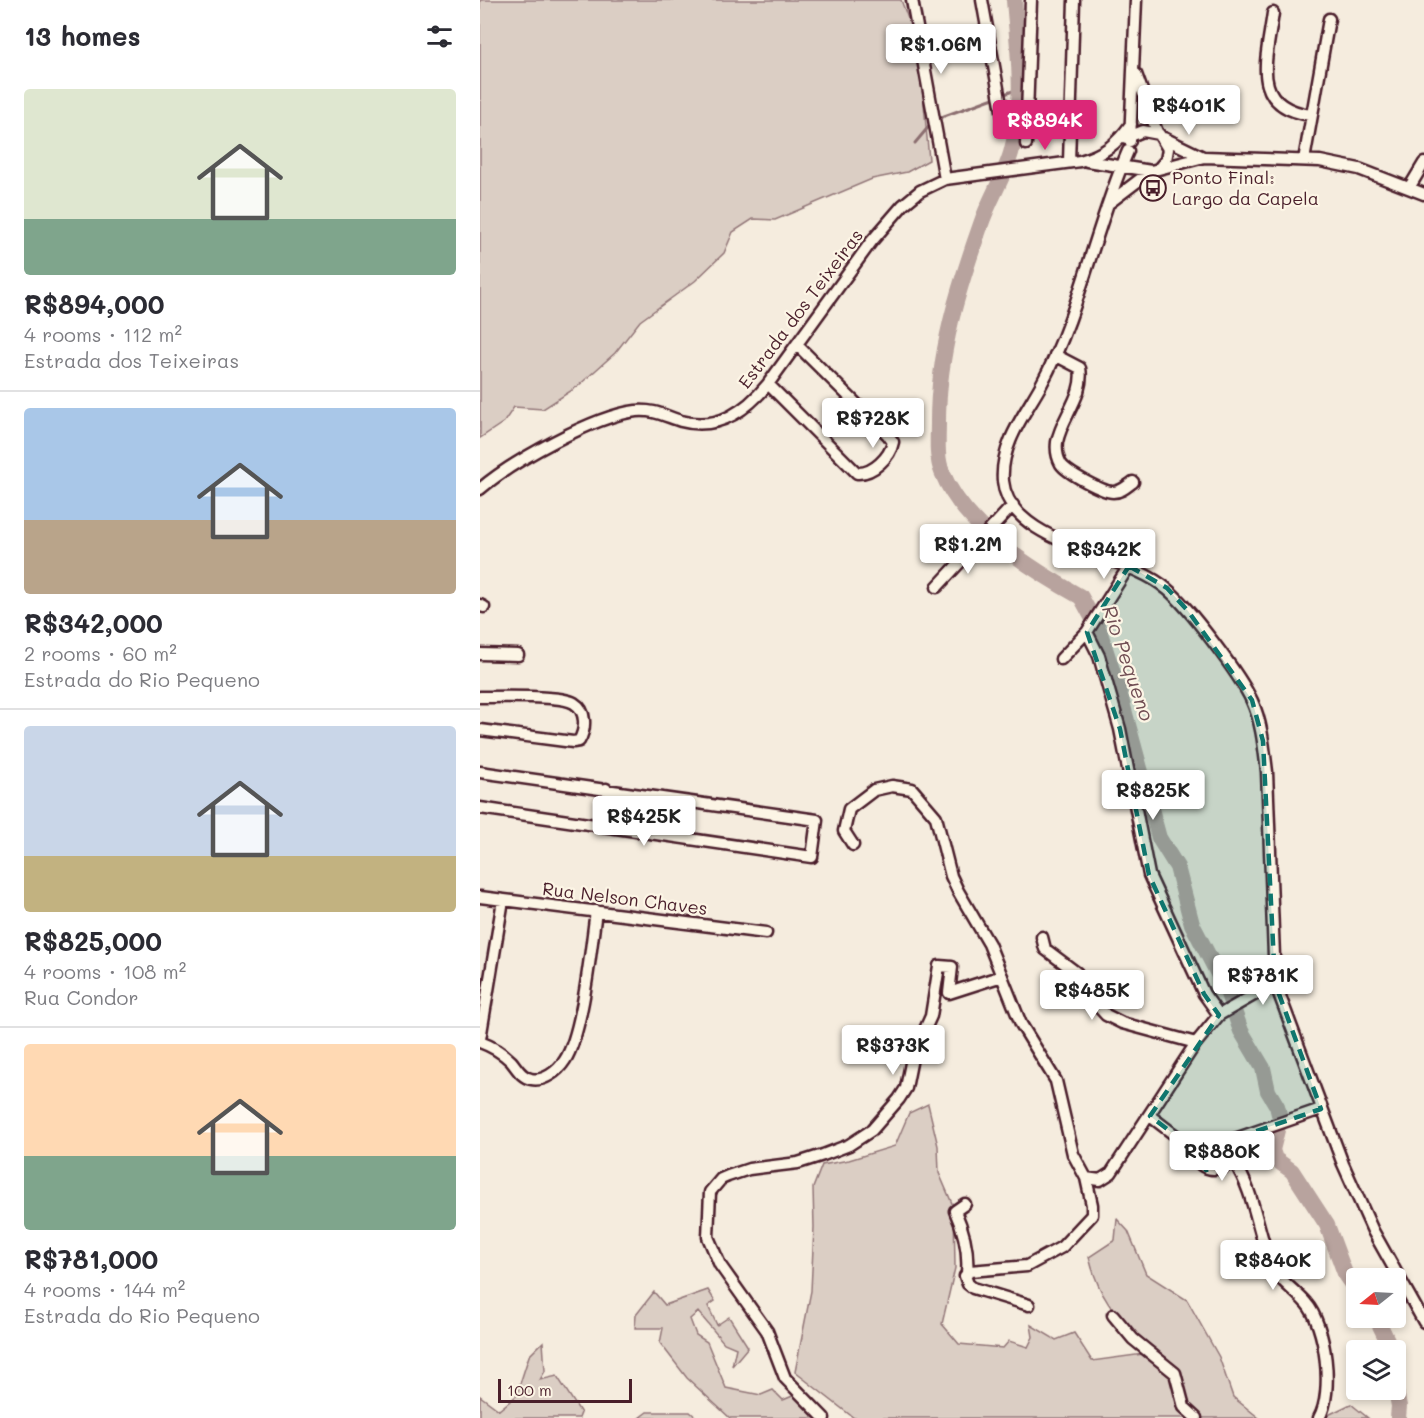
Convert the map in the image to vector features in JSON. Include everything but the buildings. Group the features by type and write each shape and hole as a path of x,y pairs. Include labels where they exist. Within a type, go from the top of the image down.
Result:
{"street":[{"path":"912,0 945,179"},
{"path":"981,0 1003,116"},
{"path":"1026,144 1031,0"},
{"path":"1074,0 1075,162"},
{"path":"1136,0 1129,138 1131,161 1138,168 1154,170 1204,157 1304,160 1359,169 1424,194"},
{"path":"1273,13 1267,56 1267,79 1271,94 1280,106 1292,112 1310,115"},
{"path":"1304,160 1310,115 1329,19"},
{"path":"1107,206 1154,170 1168,155 1134,68"},
{"path":"1129,138 1149,130 1204,157"},
{"path":"1129,138 1122,165 1055,355 1011,437 1005,454 1004,490 1027,521 1049,536 1129,567 1167,588 1188,611 1252,700 1263,741 1271,828 1275,983 1321,1109 1373,1231 1424,1322"},
{"name":"Estrada dos Teixeiras","path":"1075,162 1103,153 1129,138"},
{"name":"Estrada dos Teixeiras","path":"480,489 550,446 601,420 638,411 655,411 682,421 704,424 723,420 753,403 871,242 903,205 920,191 945,179 1075,162 1100,162 1138,168"},
{"path":"1100,162 1108,175 1112,189"},
{"path":"1409,188 1424,164"},
{"path":"768,384 857,473 875,467 891,451 892,442 888,435 797,345"},
{"path":"1055,355 1080,368 1082,381 1057,441 1056,455 1062,466 1083,480 1110,492 1121,491 1133,482"},
{"path":"937,586 979,544 1013,505"},
{"path":"1061,659 1089,630 1129,567"},
{"path":"1089,630 1120,729 1149,875 1204,994 1222,1013"},
{"path":"480,654 518,655"},
{"path":"480,697 567,700 575,703 583,714 583,735 579,741 573,742 480,730"},
{"path":"480,772 817,820 812,856 480,808"},
{"path":"853,845 844,831 849,809 874,790 892,786 912,789 921,796 936,817 951,876 984,935 1021,1024 1056,1081 1073,1154 1086,1178 1092,1215 1062,1246 1028,1266 967,1273"},
{"path":"600,826 606,789"},
{"name":"Rua Nelson Chaves","path":"480,897 766,933"},
{"path":"503,900 480,1040 495,1048 527,1079 538,1080 547,1077 564,1061 570,1049 585,987 596,911"},
{"path":"1042,937 1045,949 1077,973 1095,1003 1106,1015 1122,1023 1196,1043"},
{"path":"824,1418 784,1378 767,1331 720,1264 708,1237 710,1192 721,1179 728,1176 749,1169 798,1163 861,1138 889,1112 906,1088 912,1058 931,1016 939,966 952,967 949,993 1002,976"},
{"path":"1086,1178 1100,1180 1111,1173 1196,1043 1222,1013 1275,983"},
{"path":"1150,1116 1192,1148 1204,1150 1321,1109"},
{"path":"1192,1148 1196,1161 1206,1170 1216,1170 1234,1162 1242,1148 1245,1136"},
{"path":"1234,1162 1243,1179 1274,1269 1307,1303 1322,1335 1325,1346 1325,1382 1323,1408 1319,1418"},
{"path":"965,1204 956,1210 964,1232 968,1257 965,1280 973,1288 1029,1305"},
{"path":"1113,1315 1133,1339 1175,1373 1184,1407 1196,1418"}],"highlighted area":[{"path":"1129,566 1167,588 1188,611 1252,700 1263,741 1275,983 1321,1109 1245,1135 1234,1162 1206,1170 1192,1148 1150,1116 1219,1015 1204,994 1149,875 1120,729 1087,632"}],"shaded area":[{"path":"480,0 901,0 919,48 929,160 907,172 872,179 775,220 753,219 733,232 724,253 695,281 640,321 615,353 577,387 543,409 514,407 504,422 480,438"},
{"path":"928,1104 938,1146 939,1173 954,1208 955,1268 942,1324 959,1344 1003,1348 1009,1341 1028,1347 1033,1337 1031,1325 1056,1340 1074,1333 1092,1361 1151,1353 1112,1310 1099,1287 1089,1257 1115,1240 1117,1219 1128,1231 1146,1274 1187,1300 1219,1357 1233,1397 1259,1418 854,1418 795,1372 811,1291 813,1188 822,1165 849,1160 895,1146 909,1113"},
{"path":"708,1290 715,1301 708,1306 717,1325 729,1317 748,1347 732,1366 736,1348 724,1343 698,1312 690,1319 696,1335 707,1342 726,1388 761,1395 773,1390 783,1400 795,1395 820,1418 730,1418 687,1378 660,1343 663,1328 635,1328 636,1315 654,1292 665,1305"},
{"path":"543,1342 545,1371 540,1380 557,1376 581,1413 579,1418 480,1418 480,1396 499,1410 516,1396 529,1356"},
{"path":"1351,1404 1368,1418 1322,1418"},
{"path":"647,1412 690,1412 697,1418 639,1418"}],"waterway":[{"name":"Rio Pequeno","path":"1014,0 1020,77 1016,134 1008,162 984,215 951,322 941,371 939,396 940,466 952,492 982,528 1021,560 1081,597 1099,630 1118,688 1159,838 1177,867 1192,924 1227,991 1241,1031 1263,1068 1268,1091 1277,1106 1280,1118 1272,1150 1275,1159 1292,1171 1327,1225 1346,1276"},
{"path":"936,119 1021,88"},
{"path":"915,143 931,124"},
{"name":"Rio Pequeno","path":"1381,1328 1387,1340"},
{"name":"Rio Pequeno","path":"1398,1400 1398,1418"}],"place":[{"name":"Ponto Final: Largo da Capela","path":"1153,188"}]}
